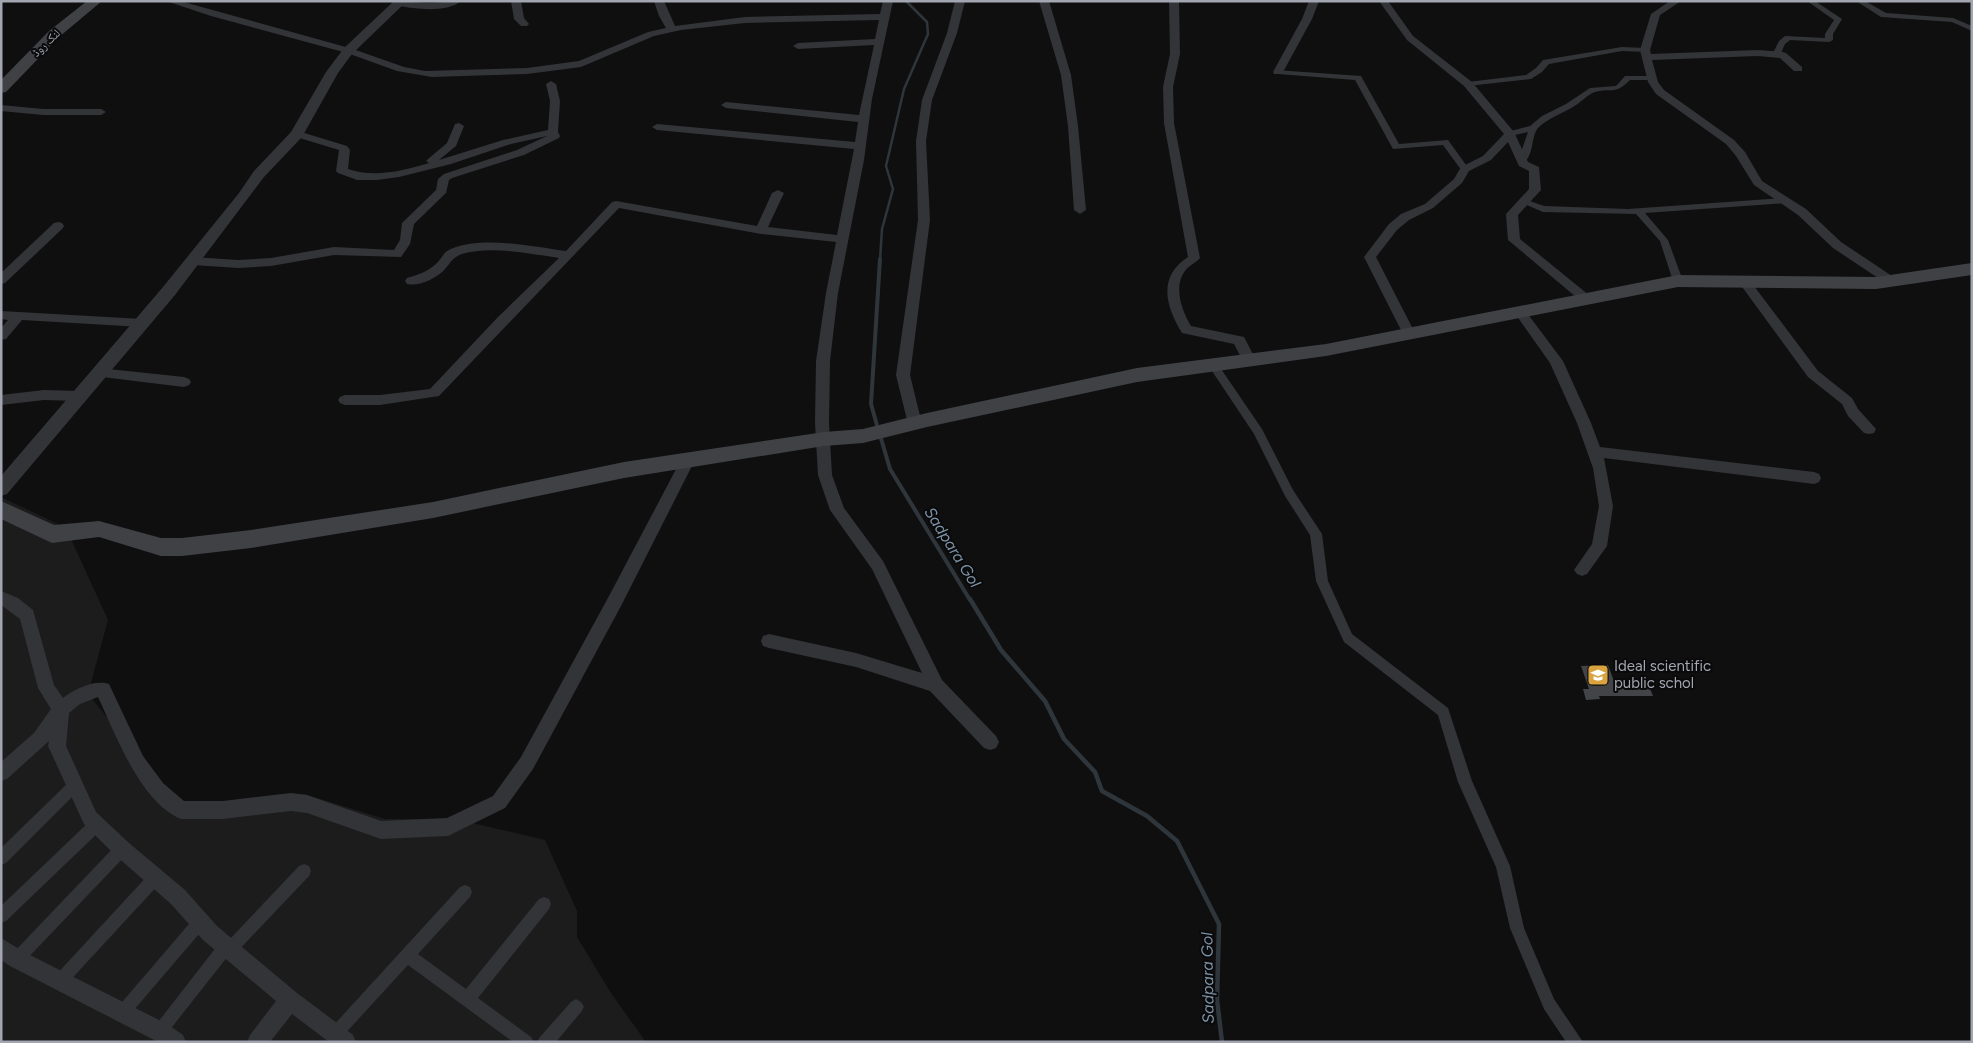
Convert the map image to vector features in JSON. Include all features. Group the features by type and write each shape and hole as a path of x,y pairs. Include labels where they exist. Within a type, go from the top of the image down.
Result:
{"main road":[{"name":"لنک روڈ","path":"1,90 44,43 96,1"},
{"path":"1,509 52,534 99,529 161,547 182,547 251,539 433,510 624,470 824,439 847,439 1137,375 1326,350 1678,281 1876,283 1972,268"}],"street":[{"path":"170,1 212,15 348,51 418,73 524,72 581,64 651,34 672,29 745,20 884,17"},
{"path":"1,489 193,261 259,174 298,134 332,72 348,51 400,2 422,7 437,7 457,1"},
{"path":"516,1 519,19 524,24"},
{"path":"659,1 664,16 672,29"},
{"path":"888,1 832,293 824,361 826,475 837,510 878,565 936,685 990,742"},
{"path":"911,425 903,375 924,220 921,140 927,100 952,34 960,1"},
{"path":"1044,1 1066,75 1073,126 1080,210"},
{"path":"1174,1 1175,54 1168,87 1169,123 1194,258 1181,267 1175,280 1173,297 1187,330 1238,340 1249,360"},
{"path":"1314,1 1307,19 1278,72 1358,78 1396,147 1444,142 1465,169"},
{"path":"1383,1 1410,38 1468,84 1510,134 1524,164 1535,169 1535,190 1512,214 1514,240 1586,299"},
{"path":"1677,1 1656,14 1646,54 1652,78 1660,92 1671,102 1730,142 1741,154 1758,183 1802,212 1836,245 1891,281"},
{"path":"1777,53 1782,43 1788,38 1829,40 1829,34 1838,19 1810,1"},
{"path":"1859,1 1884,15 1953,20 1972,29"},
{"path":"798,46 879,42"},
{"path":"1468,84 1528,77 1539,70 1546,62 1622,50 1646,54 1758,53 1783,55 1798,69"},
{"path":"1409,333 1370,257 1393,226 1405,217 1429,206 1458,180 1465,169 1487,158 1510,134 1533,128 1545,118 1569,106 1593,90 1618,88 1628,78 1652,78"},
{"path":"193,261 238,264 271,262 334,250 397,254 402,250 408,234 408,223 442,191 444,179 448,176 551,140 555,136 553,132 555,91 552,84"},
{"path":"726,105 864,119"},
{"path":"1,108 43,112 101,112"},
{"path":"423,168 452,144 459,126"},
{"path":"657,127 860,146"},
{"path":"1522,161 1529,145 1533,128"},
{"path":"298,134 343,148 342,171 370,177 398,175 509,141 553,132"},
{"path":"761,230 778,193"},
{"path":"1524,202 1543,209 1638,212 1676,207 1705,207 1785,201"},
{"path":"345,400 380,400 434,393 503,320 570,255 616,204 761,230 843,239"},
{"path":"1638,212 1664,240 1678,281"},
{"path":"1,280 58,226"},
{"path":"410,281 422,279 440,266 450,254 474,248 504,248 570,255"},
{"path":"1744,281 1813,374 1847,401 1853,412 1869,429"},
{"path":"1520,312 1556,362 1600,468 1606,506 1599,546 1582,570"},
{"path":"1,315 142,323"},
{"path":"1,336 19,316"},
{"path":"1213,365 1258,432 1289,493 1316,534 1322,581 1348,638 1443,712 1465,782 1504,866 1517,928 1549,1004 1575,1042"},
{"path":"99,373 184,382"},
{"path":"1,400 44,395 80,396"},
{"path":"1594,452 1814,478"},
{"path":"1,773 40,739 61,709 74,699 89,692 103,690 137,762 157,789 181,810 223,810 290,802 307,804 381,830 448,827 499,802 527,763 615,601 688,460"},
{"path":"1,598 12,603 27,615 46,688 61,709 57,746 90,818 122,849 178,897 210,933 290,1000 341,1037 407,955 465,892"},
{"path":"769,641 856,660 936,685"},
{"path":"1,858 75,785"},
{"path":"1,916 97,824"},
{"path":"122,849 9,954 59,982 168,1037 228,948 304,872"},
{"path":"59,982 156,877"},
{"path":"467,1000 544,904"},
{"path":"122,1014 200,922"},
{"path":"407,955 526,1042"},
{"path":"257,1042 290,1000"},
{"path":"545,1042 576,1007"}],"shaded area":[{"path":"1,497 66,528 108,620 88,694 180,806 233,807 304,794 385,819 455,819 545,840 577,911 577,937 611,993 646,1042 1,1042"}],"building":[{"name":"Ideal scientific public schol","path":"1608,665 1615,684 1648,684 1653,696 1599,696 1600,699 1586,700 1583,689 1589,689 1581,666"}],"waterway":[{"name":"Sadpara Gol","path":"880,260 882,229 893,189 886,166 904,89 928,34 927,22 906,1"},
{"name":"Sadpara Gol","path":"878,429 871,404 880,259"},
{"name":"Sadpara Gol","path":"880,435 890,469 970,600"},
{"name":"Sadpara Gol","path":"970,599 1001,650 1045,701 1064,739 1095,772 1102,791 1147,816 1177,841 1219,924 1217,1000 1222,1042"}],"place":[{"name":"Ideal scientific public schol","path":"1598,675"}]}
